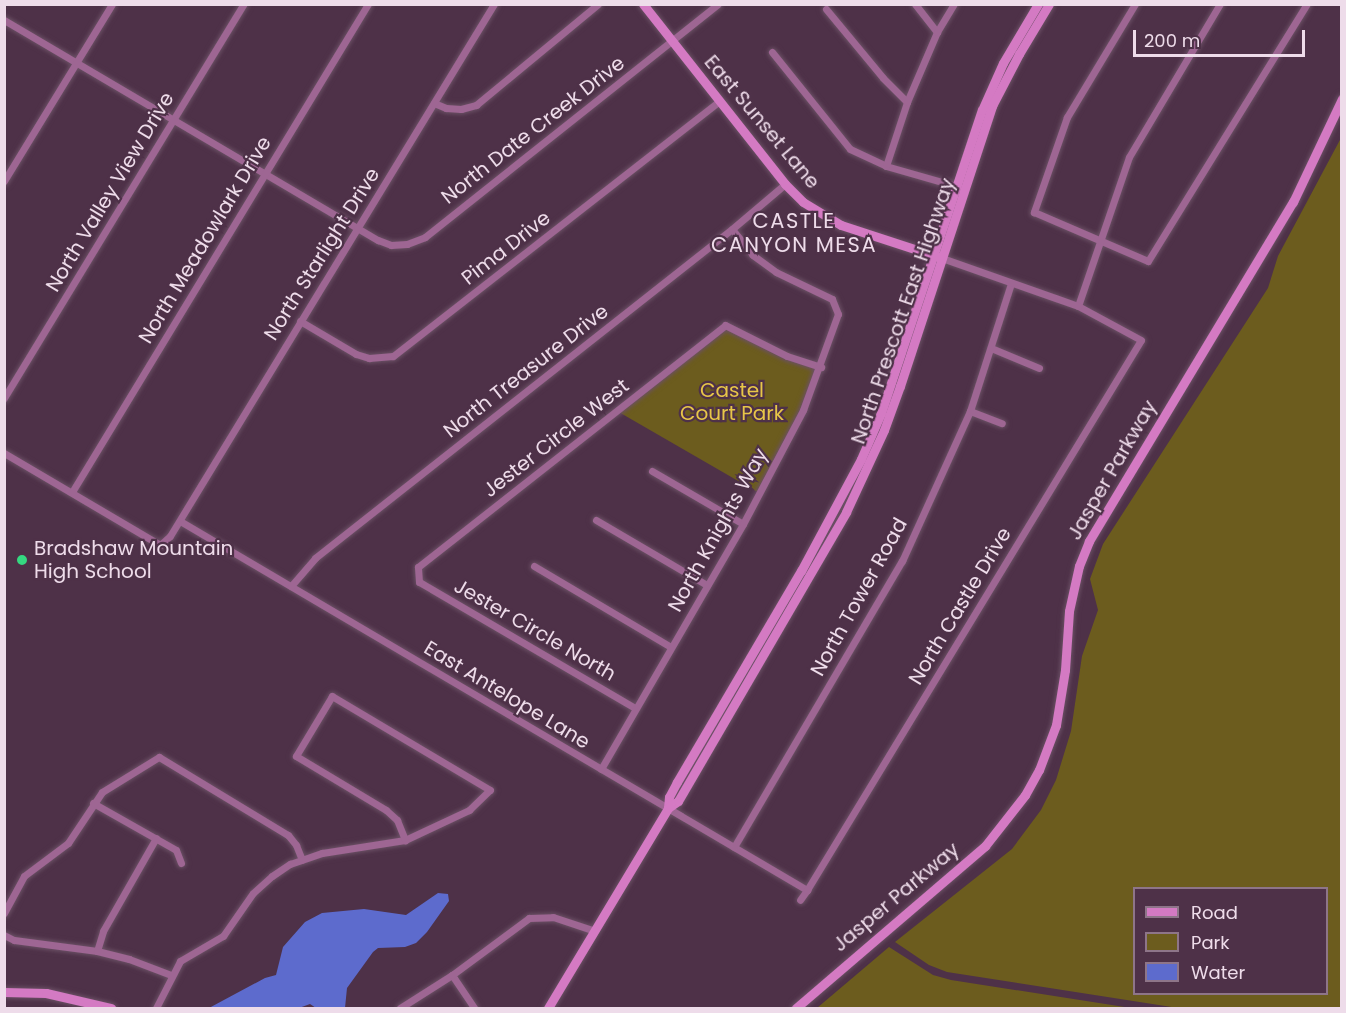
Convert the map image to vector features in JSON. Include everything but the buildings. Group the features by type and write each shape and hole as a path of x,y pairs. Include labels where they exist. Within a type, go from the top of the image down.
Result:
{"street":[{"path":"4,181 112,4"},
{"name":"North Valley View Drive","path":"4,398 243,4"},
{"name":"North Meadowlark Drive","path":"72,492 368,4"},
{"name":"North Starlight Drive","path":"72,492 160,545 180,521 494,4"},
{"path":"434,103 446,108 461,109 476,105 598,4"},
{"name":"East Sunset Lane","path":"643,4 785,183 803,202 842,225 1078,306 1141,340"},
{"name":"North Date Creek Drive","path":"4,20 357,228 391,245 407,244 425,237 718,4"},
{"path":"915,4 937,32"},
{"path":"886,166 907,102 937,32 954,4"},
{"name":"North Prescott East Highway","path":"548,1008 668,808 678,801 775,626 846,512 938,257 960,187 992,106 1033,21 1038,4"},
{"name":"North Prescott East Highway","path":"1033,21 1049,4"},
{"path":"1135,4 1066,117 1034,212 1148,261 1307,4"},
{"path":"1078,306 1129,157 1220,4"},
{"path":"826,9 883,78 907,102"},
{"path":"772,52 850,149 886,166 960,187"},
{"name":"Jasper Parkway","path":"796,1008 985,846 1025,795 1039,770 1056,726 1065,670 1069,611 1079,566 1089,541 1293,202 1341,99"},
{"name":"Pima Drive","path":"300,321 356,354 369,358 393,356 719,100"},
{"name":"North Treasure Drive","path":"291,586 314,560 732,229 785,183"},
{"name":"North Knights Way","path":"601,769 634,708 744,524 803,410 821,367 838,314 832,298 776,272 753,255 732,229"},
{"name":"North Tower Road","path":"734,848 902,561 970,411 1011,283"},
{"name":"Jester Circle West","path":"419,582 418,567 725,325 787,356 821,367"},
{"name":"North Castle Drive","path":"807,890 1141,340"},
{"path":"991,348 1039,368"},
{"path":"970,411 1002,423"},
{"path":"4,453 72,492"},
{"path":"652,471 744,524"},
{"path":"596,520 707,585"},
{"name":"East Antelope Lane","path":"180,521 807,890"},
{"path":"534,566 671,647"},
{"name":"Jester Circle North","path":"419,582 634,708"},
{"path":"156,1008 171,975 186,957 223,936 253,893 272,876 302,860 322,853 405,840 470,810 490,790 333,696 296,756 386,810 397,820 405,840"},
{"path":"4,913 24,876 68,843 102,792 159,757 288,835 296,845 302,860"},
{"path":"93,803 176,850 181,863"},
{"path":"97,951 103,931 156,838"},
{"path":"800,900 807,890"},
{"path":"400,1008 452,975 529,918 553,917 595,931"},
{"path":"4,936 14,940 97,951 129,959 171,975"},
{"path":"452,975 474,1008"},
{"path":"4,992 46,993 111,1008"}],"green space":[{"path":"1341,138 1341,1008 1178,1008 947,972 929,965 895,942 1012,849 1041,810 1056,780 1071,731 1082,656 1098,610 1090,579 1103,544 1268,288 1278,256"},
{"name":"Castel Court Park","path":"725,325 821,367 759,493 617,411"},
{"path":"889,947 933,975 951,980 1131,1008 817,1008"}],"water":[{"path":"438,893 448,894 449,901 427,932 416,943 405,947 378,948 373,952 347,988 345,1008 316,1008 310,1004 299,1008 209,1008 265,978 276,975 283,947 305,922 322,913 364,909 406,915"}],"place":[{"name":"Bradshaw Mountain High School","path":"22,560"}],"district":[{"name":"CASTLE CANYON MESA","path":"794,233"}]}
